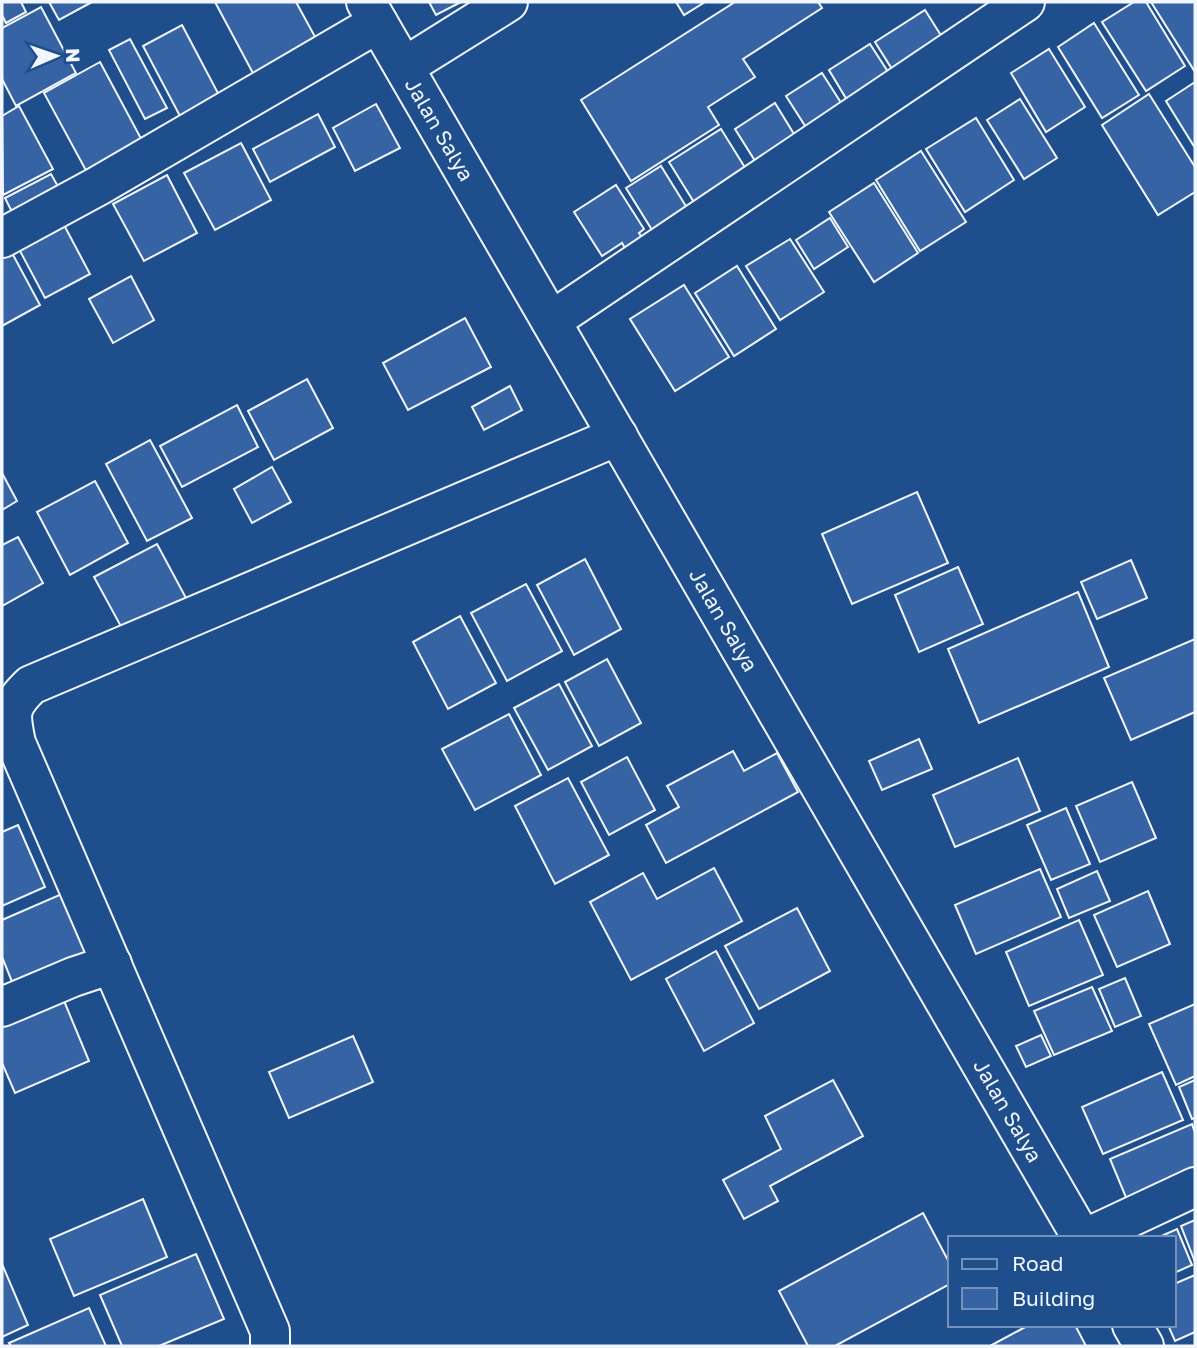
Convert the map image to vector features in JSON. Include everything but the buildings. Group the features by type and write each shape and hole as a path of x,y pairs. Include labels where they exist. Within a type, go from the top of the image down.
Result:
{"street":[{"path":"404,67 508,2"},
{"path":"551,321 1026,2"},
{"path":"2,239 98,186 372,12"},
{"name":"Jalan Salya","path":"372,12 1083,1236"},
{"path":"270,1346 270,1331 16,743 11,715 16,699 31,685 618,436"},
{"path":"2,1007 112,964"},
{"path":"1088,1236 1195,1187"},
{"path":"1133,1327 1144,1346"}]}
